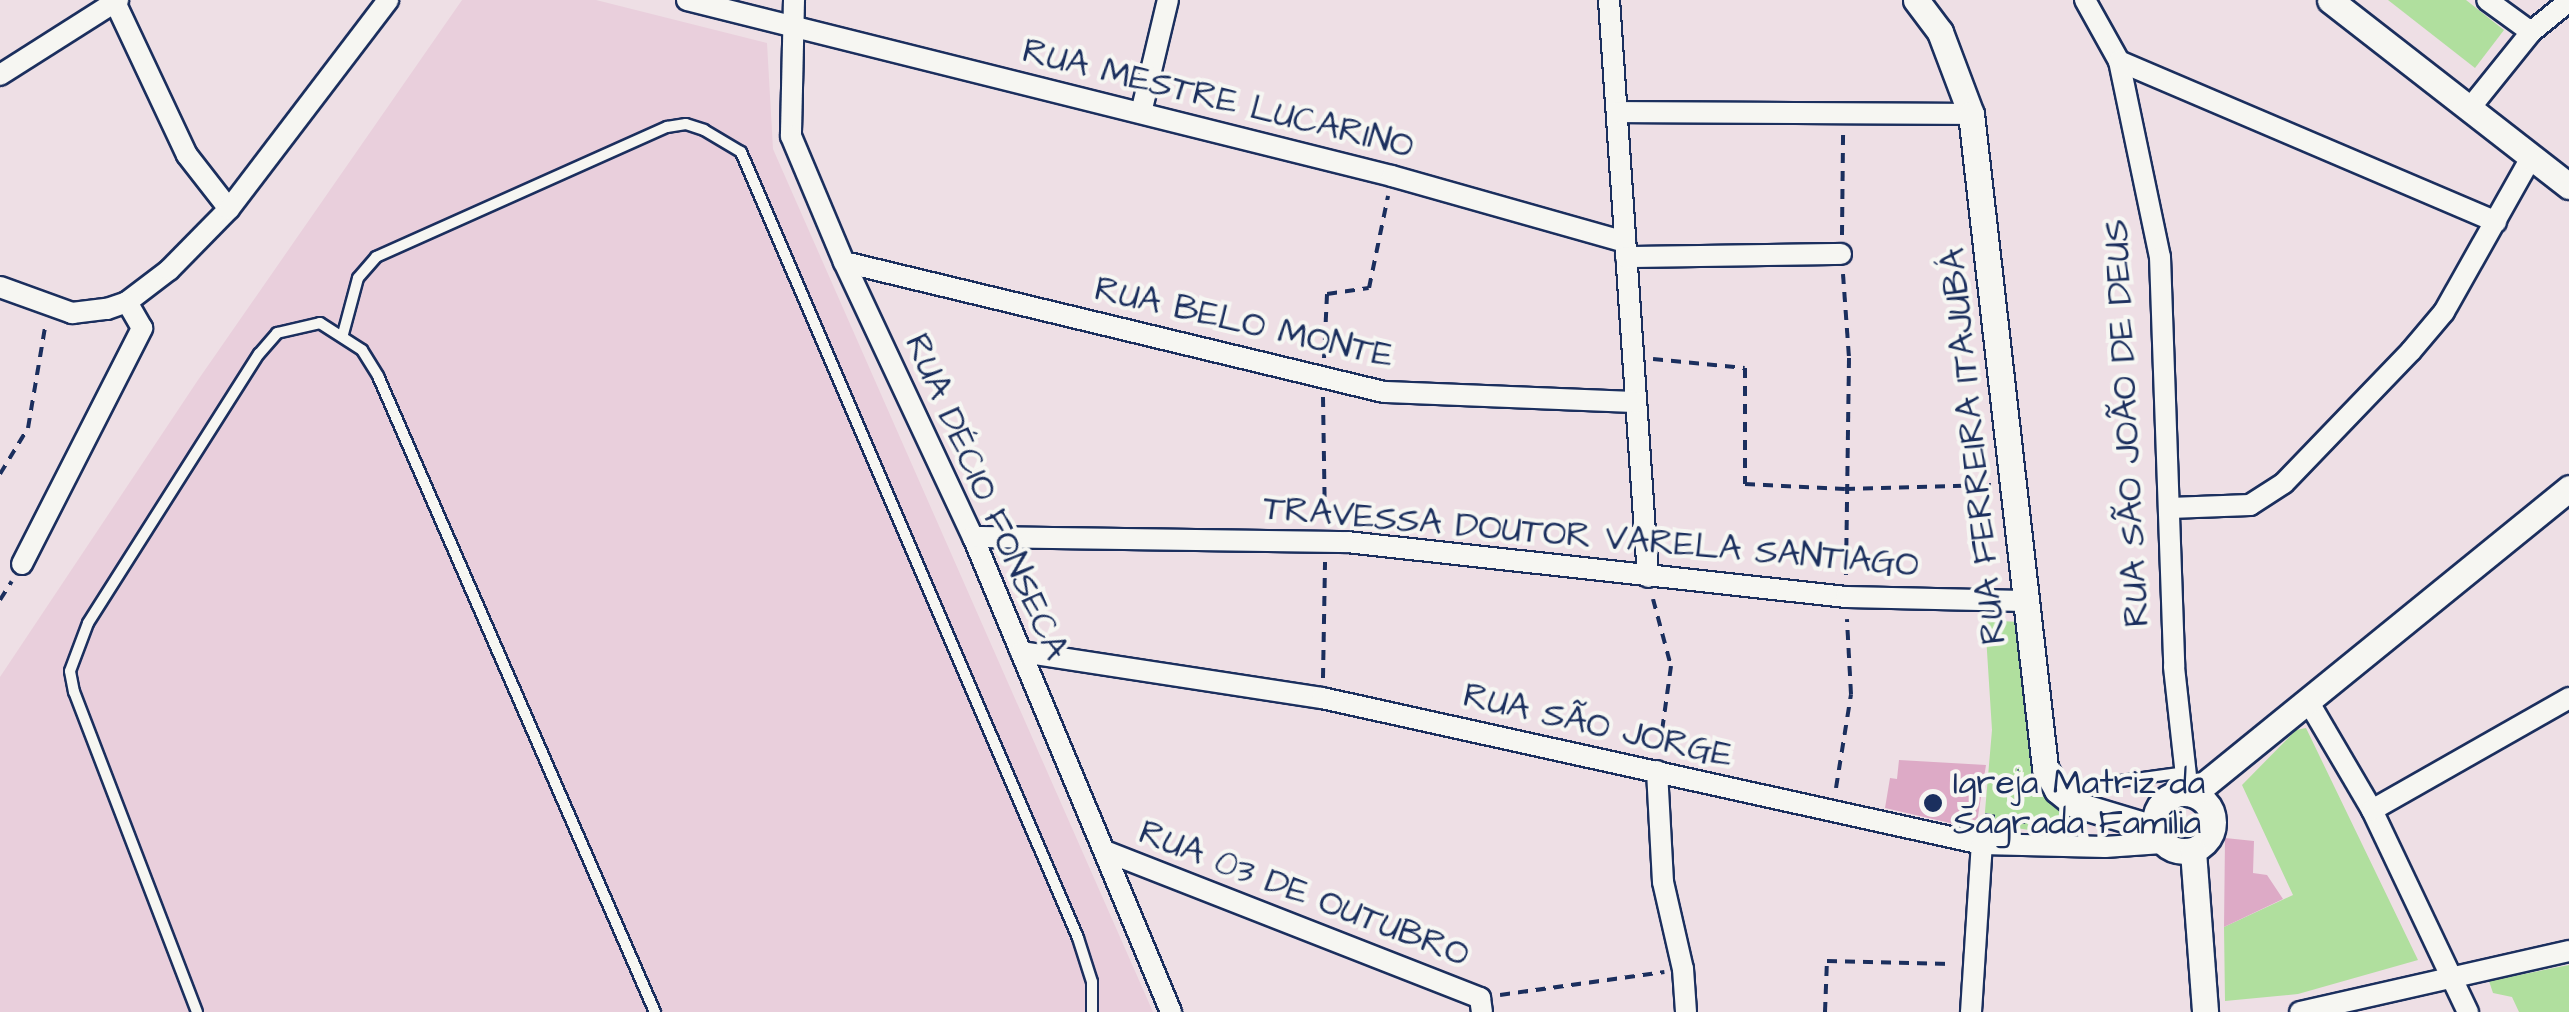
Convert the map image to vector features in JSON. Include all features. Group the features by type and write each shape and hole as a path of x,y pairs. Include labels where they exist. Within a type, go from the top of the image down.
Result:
{"street":[{"path":"0,287 49,306 90,312 126,302 168,270 229,208 388,0"},
{"name":"RUA MESTRE LUCARINO","path":"687,0 1392,176 1625,250 1841,254"},
{"name":"RUA DÉCIO FONSECA","path":"794,0 791,136 844,262 973,537 1171,1012"},
{"path":"1141,113 1168,0"},
{"path":"1610,0 1648,577"},
{"name":"RUA FERREIRA ITAJUBÁ","path":"1916,0 1940,32 1970,114 1986,217 2010,485 2044,768 2057,790"},
{"name":"RUA SÃO JOÃO DE DEUS","path":"2085,0 2119,62 2160,257 2174,667 2189,786"},
{"path":"2330,0 2569,186"},
{"path":"2487,0 2531,32"},
{"path":"0,75 116,1 187,154 229,208"},
{"path":"2470,108 2531,32 2569,1"},
{"path":"2119,62 2496,222"},
{"path":"1618,112 1970,114"},
{"path":"2170,508 2250,505 2284,482 2422,338 2472,268 2532,156"},
{"name":"RUA BELO MONTE","path":"844,262 1384,392 1636,402"},
{"path":"22,564 142,328 126,302"},
{"path":"2158,835 2155,812 2164,800 2308,702 2569,488"},
{"name":"TRAVESSA DOUTOR VARELA SANTIAGO","path":"973,537 1325,542 1846,597 2024,600"},
{"name":"RUA SÃO JORGE","path":"1021,652 1322,698 1982,844 2090,847 2158,835"},
{"path":"2372,810 2569,698"},
{"path":"2308,702 2372,810 2468,1012"},
{"path":"1657,771 1663,882 1684,969 1686,1012"},
{"path":"2057,790 2074,804 2158,835 2176,851 2193,850 2206,843 2213,830 2213,815 2189,786"},
{"path":"1972,1012 1982,844"},
{"path":"2193,850 2205,1012"},
{"name":"RUA 03 DE OUTUBRO","path":"1105,851 1481,1005"},
{"path":"2303,1012 2569,951"}],"lane":[{"path":"342,334 358,278 376,257 667,127 686,124 704,130 740,152 1078,938 1092,982 1092,1012"},
{"path":"197,1012 74,692 70,670 88,623 259,354 276,333 320,323 362,350 378,376 655,1012"},
{"path":"2057,790 2189,786"}],"path":[{"path":"1832,813 1851,694 1845,489 1849,358 1841,254 1844,114"},
{"path":"1322,698 1322,380 1327,294 1370,288 1392,176"},
{"path":"0,474 28,428 49,306"},
{"path":"1633,357 1746,368 1745,484 1845,489 2010,485"},
{"path":"1648,577 1670,666 1657,771"},
{"path":"1825,1012 1827,961 1974,964"},
{"path":"1481,1005 1684,969"}],"shaded area":[{"path":"462,0 596,0 767,43 773,149 1153,1012 0,1012 0,677 198,380"}],"green space":[{"path":"2388,0 2466,0 2504,30 2475,68"},
{"path":"1985,620 2018,622 2031,759 2075,837 1984,823 1992,730"},
{"path":"2306,728 2418,960 2298,994 2225,1001 2224,927 2293,895 2242,785 2296,730"},
{"path":"2569,965 2569,1012 2519,1012 2512,997 2493,993 2489,981"}],"building":[{"name":"Igreja Matriz da Sagrada Família","path":"1899,760 1986,765 1976,829 1885,808 1890,778 1897,779"},
{"path":"2225,838 2254,841 2253,873 2267,875 2283,899 2224,927"}],"place":[{"name":"Igreja Matriz da Sagrada Família","path":"1933,803"}]}
